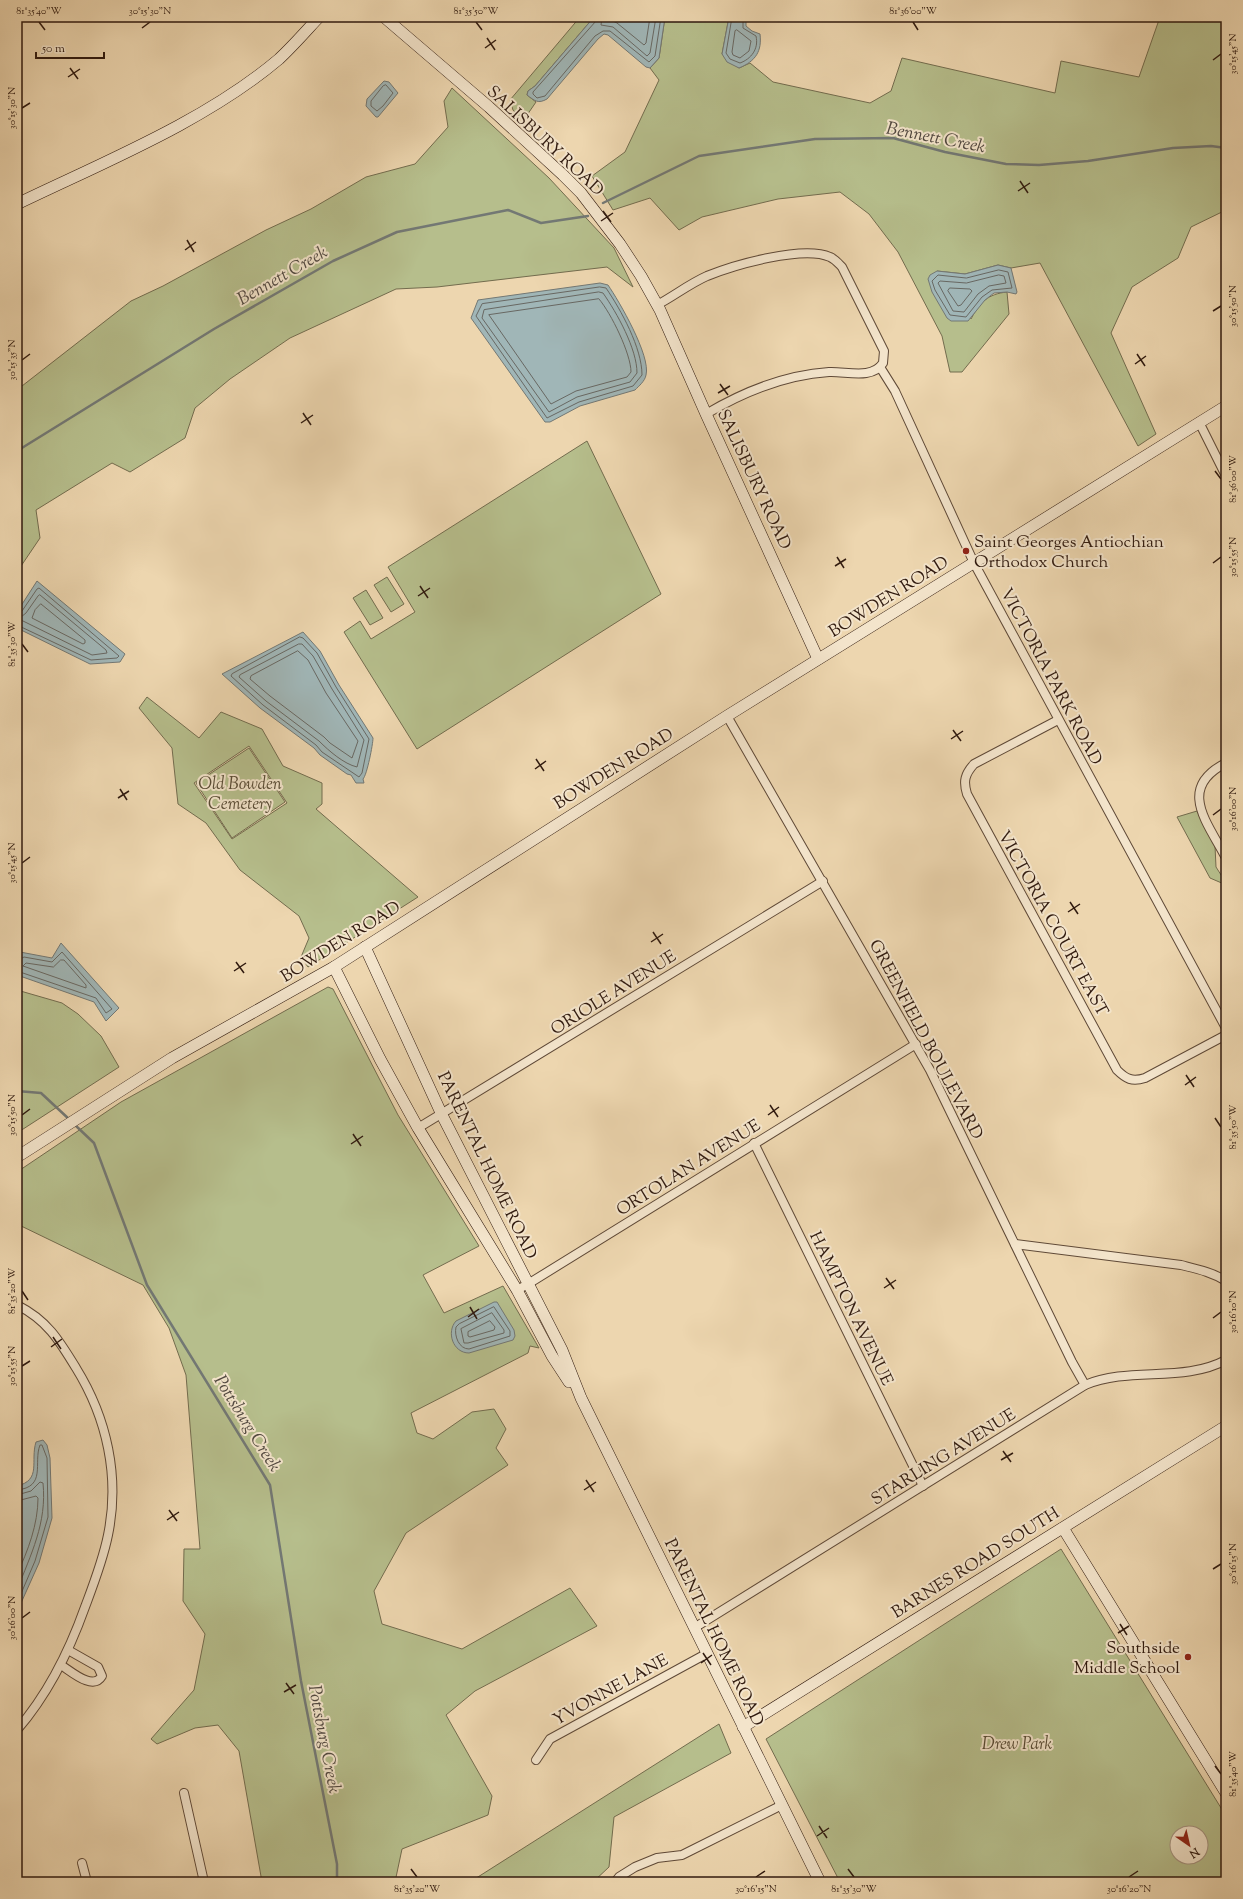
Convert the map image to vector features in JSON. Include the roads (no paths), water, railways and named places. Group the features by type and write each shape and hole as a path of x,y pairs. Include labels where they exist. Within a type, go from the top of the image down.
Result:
{"main road":[{"path":"17,204 206,110 279,58 319,17"},
{"name":"SALISBURY ROAD","path":"384,17 516,131 581,193 620,244 641,276 657,305 818,659"},
{"name":"BOWDEN ROAD","path":"17,1157 185,1051 334,967 727,716 1226,406"},
{"name":"PARENTAL HOME ROAD","path":"365,947 442,1114 562,1350 581,1398 706,1654 820,1882"},
{"name":"PARENTAL HOME ROAD","path":"334,967 380,1059 418,1128 517,1290 552,1356 581,1398"},
{"path":"496,1256 510,1249"},
{"name":"BARNES ROAD SOUTH","path":"743,1727 1226,1426"},
{"path":"1062,1528 1226,1793"}],"street":[{"path":"657,305 707,276 735,266 769,257 822,255 831,257 842,267 884,351 884,357 880,367 874,371 865,373 831,372 786,378 767,384 734,398 706,414"},
{"name":"VICTORIA PARK ROAD","path":"880,367 895,391 974,563 1226,1028"},
{"path":"1199,422 1226,476"},
{"name":"GREENFIELD BOULEVARD","path":"727,716 916,1044 952,1113 1072,1362 1085,1385"},
{"name":"VICTORIA COURT EAST","path":"1058,720 974,764 968,770 965,778 964,786 967,794 1117,1070 1124,1077 1137,1080 1145,1078 1226,1035"},
{"path":"1226,763 1208,774 1202,782 1198,799 1203,814 1226,858"},
{"name":"ORIOLE AVENUE","path":"418,1128 823,881"},
{"name":"ORTOLAN AVENUE","path":"517,1290 916,1044"},
{"name":"HAMPTON AVENUE","path":"754,1144 923,1486"},
{"path":"1015,1244 1181,1265 1199,1269 1218,1276 1226,1281"},
{"path":"17,1305 37,1318 57,1338 85,1383 95,1402 102,1422 109,1450 113,1480 113,1501 108,1536 102,1560 68,1650 61,1666 41,1699 17,1730"},
{"name":"STARLING AVENUE","path":"694,1628 1085,1385 1106,1377 1187,1372 1215,1366 1226,1360"},
{"path":"61,1666 88,1682 94,1683 102,1676 98,1667 68,1650"},
{"name":"YVONNE LANE","path":"536,1760 550,1739 706,1654"},
{"path":"184,1793 204,1882"},
{"path":"615,1882 619,1877 635,1867 657,1858 682,1855 782,1805"},
{"path":"82,1863 87,1882"}],"water":[{"path":"594,17 665,17 659,58 650,68 646,67 608,35 604,34 598,39 547,99 537,101 527,95 528,91 535,86"},
{"path":"729,17 746,17 746,26 752,31 760,34 760,46 757,55 750,62 739,68 727,62 722,54"},
{"path":"384,81 389,82 398,93 378,117 376,117 366,106 367,99"},
{"path":"998,265 1011,268 1017,292 1016,294 1007,292 994,293 985,300 968,321 951,321 947,318 932,292 928,279 930,275 937,271 965,274"},
{"path":"600,283 608,285 633,329 644,355 646,375 642,383 635,390 580,406 550,422 545,422 471,318 478,300"},
{"path":"37,581 125,654 120,662 90,664 17,628 17,612"},
{"path":"303,632 320,651 339,685 373,738 368,766 363,779 364,783 356,783 351,775 347,774 320,755 314,748 260,708 222,674"},
{"path":"61,943 119,1008 106,1021 94,1002 17,975 17,963 20,952 52,958"},
{"path":"494,1302 497,1302 514,1330 515,1336 513,1340 469,1353 459,1350 455,1346 452,1336 453,1326 456,1321"},
{"path":"43,1440 47,1445 50,1458 52,1518 39,1563 17,1612 17,1486 30,1479 34,1469 34,1449 36,1442"}],"waterway":[{"name":"Bennett Creek","path":"603,203 699,156 815,139 893,138 945,152 1006,164 1039,165 1088,161 1173,148 1211,146 1226,148"},
{"name":"Bennett Creek","path":"17,451 214,329 333,261 397,232 508,210 541,223 588,216"},
{"name":"Pottsburg Creek","path":"17,1091 41,1093 70,1120"},
{"name":"Pottsburg Creek","path":"75,1125 94,1143 147,1285 270,1485 301,1681 337,1864 337,1882"}],"place":[{"name":"Saint Georges Antiochian Orthodox Church","path":"966,551"},
{"name":"Southside Middle School","path":"1188,1657"}],"park label":[{"name":"Old Bowden Cemetery","path":"240,793"},
{"name":"Drew Park","path":"1017,1743"}]}
